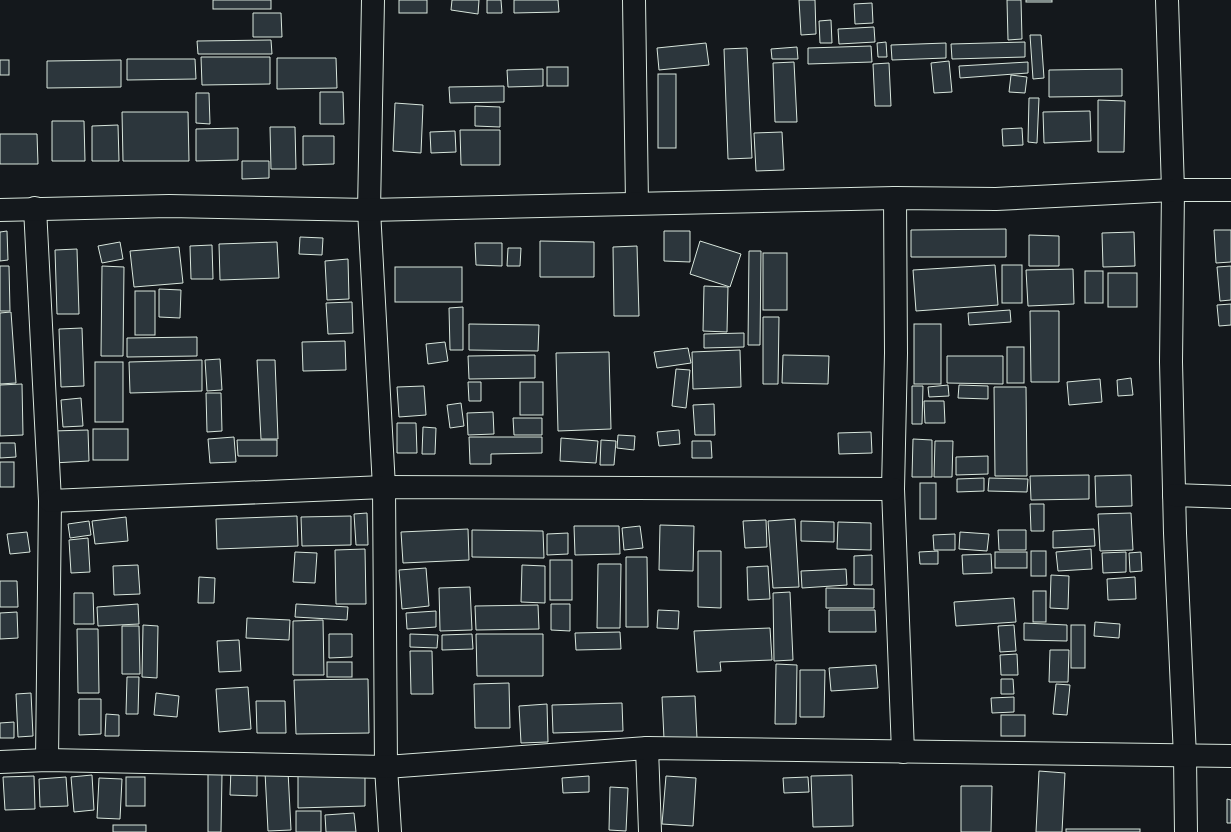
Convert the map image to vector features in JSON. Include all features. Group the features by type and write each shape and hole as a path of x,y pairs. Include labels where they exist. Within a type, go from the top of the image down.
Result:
{"street":[{"path":"373,0 370,210 384,487 386,767 390,832"},
{"path":"634,0 638,203"},
{"path":"1167,0 1173,190 1171,362 1174,495 1185,757 1186,832"},
{"path":"0,210 169,206 370,210 895,198 996,199 1173,190 1231,190"},
{"path":"895,198 896,353 893,489 903,752"},
{"path":"35,208 50,501 47,760"},
{"path":"50,501 384,487 893,489"},
{"path":"1174,495 1231,497"},
{"path":"647,748 650,832"},
{"path":"0,762 47,760 386,767 647,748 1185,757 1231,756"}],"building":[{"path":"213,0 271,0 271,9 213,9"},
{"path":"399,0 427,0 427,13 399,13"},
{"path":"452,0 479,0 478,14 451,10"},
{"path":"487,0 501,0 502,13 487,13"},
{"path":"514,0 558,0 559,12 514,13"},
{"path":"799,0 815,0 816,34 801,35"},
{"path":"1007,0 1021,0 1022,39 1008,40"},
{"path":"1026,0 1052,0 1052,2 1026,2"},
{"path":"872,3 873,23 855,24 854,4"},
{"path":"253,13 281,13 282,37 253,37"},
{"path":"831,20 832,43 820,43 819,21"},
{"path":"874,27 875,42 839,44 838,29"},
{"path":"1030,35 1041,35 1044,78 1033,79"},
{"path":"271,40 272,54 198,54 197,41"},
{"path":"886,42 887,57 878,57 877,43"},
{"path":"1025,42 1025,57 952,59 951,44"},
{"path":"706,43 709,65 659,70 657,48"},
{"path":"946,43 946,58 892,60 891,45"},
{"path":"871,46 872,62 808,64 808,48"},
{"path":"797,47 798,59 772,59 771,49"},
{"path":"747,48 752,158 728,159 724,49"},
{"path":"201,57 270,57 270,84 202,85"},
{"path":"277,58 336,58 337,88 277,89"},
{"path":"127,59 195,59 196,79 127,80"},
{"path":"0,60 9,60 9,75 0,75"},
{"path":"121,60 121,87 47,88 47,61"},
{"path":"949,61 952,92 934,93 931,63"},
{"path":"794,62 797,122 775,122 773,63"},
{"path":"1028,62 1028,73 960,78 959,66"},
{"path":"889,63 891,106 875,106 873,64"},
{"path":"547,67 568,67 568,86 547,86"},
{"path":"543,69 543,86 508,87 507,70"},
{"path":"1122,69 1122,96 1049,97 1049,70"},
{"path":"658,74 676,74 676,148 658,148"},
{"path":"1011,75 1027,77 1025,93 1009,92"},
{"path":"504,86 504,102 450,103 449,87"},
{"path":"320,92 343,92 344,124 320,124"},
{"path":"196,93 209,93 210,124 196,123"},
{"path":"1029,98 1039,98 1037,143 1028,142"},
{"path":"1098,100 1125,101 1124,152 1098,152"},
{"path":"395,103 423,105 421,153 393,151"},
{"path":"475,106 500,107 500,127 475,126"},
{"path":"1090,111 1091,141 1044,143 1043,112"},
{"path":"122,112 188,112 189,161 123,161"},
{"path":"52,121 84,121 85,161 52,161"},
{"path":"118,125 119,161 92,161 92,126"},
{"path":"270,127 295,127 296,169 271,169"},
{"path":"238,128 238,160 196,161 196,129"},
{"path":"1022,128 1023,145 1003,146 1002,129"},
{"path":"460,130 500,130 500,165 461,165"},
{"path":"455,131 456,152 431,153 430,132"},
{"path":"782,132 784,170 756,171 754,133"},
{"path":"0,134 37,134 38,164 0,164"},
{"path":"303,136 334,136 334,164 303,165"},
{"path":"242,161 269,161 269,178 242,179"},
{"path":"1006,229 1006,257 911,257 911,230"},
{"path":"1214,230 1231,230 1231,262 1216,263"},
{"path":"7,231 8,260 0,261 0,232"},
{"path":"664,231 690,231 690,262 664,261"},
{"path":"1134,232 1135,266 1103,267 1102,233"},
{"path":"1029,235 1059,236 1059,266 1029,266"},
{"path":"300,237 323,238 322,255 299,254"},
{"path":"540,241 594,242 594,277 540,277"},
{"path":"700,241 741,254 730,287 690,274"},
{"path":"120,242 123,259 102,263 98,246"},
{"path":"277,242 279,278 220,280 219,244"},
{"path":"475,243 502,243 502,266 476,265"},
{"path":"212,245 213,279 191,279 190,246"},
{"path":"637,246 639,316 614,316 613,247"},
{"path":"179,247 183,283 134,287 130,251"},
{"path":"508,248 521,248 520,266 507,266"},
{"path":"77,249 79,314 57,314 55,250"},
{"path":"749,251 761,251 760,345 748,345"},
{"path":"763,253 787,253 787,310 763,310"},
{"path":"348,259 349,299 327,300 325,261"},
{"path":"995,265 998,305 916,311 913,270"},
{"path":"1002,265 1022,265 1022,303 1002,303"},
{"path":"0,266 9,266 10,311 0,311"},
{"path":"102,266 124,267 123,356 101,356"},
{"path":"1231,266 1231,300 1220,301 1217,267"},
{"path":"395,267 462,267 462,302 395,302"},
{"path":"1073,269 1074,304 1028,306 1026,270"},
{"path":"1085,271 1103,271 1103,303 1085,303"},
{"path":"1108,273 1137,273 1137,307 1108,307"},
{"path":"704,286 728,287 727,332 703,331"},
{"path":"159,289 181,290 180,318 159,317"},
{"path":"135,291 155,291 155,335 135,335"},
{"path":"352,302 353,333 328,334 326,303"},
{"path":"1231,304 1231,325 1219,326 1217,305"},
{"path":"463,307 463,350 450,350 449,308"},
{"path":"1010,310 1011,322 969,325 968,313"},
{"path":"1030,311 1059,311 1059,382 1031,382"},
{"path":"11,312 16,383 0,384 0,313"},
{"path":"763,317 779,317 778,384 763,384"},
{"path":"469,324 539,325 538,351 469,350"},
{"path":"914,324 941,324 941,384 914,384"},
{"path":"82,328 84,386 61,387 59,329"},
{"path":"744,333 744,347 704,348 704,334"},
{"path":"197,337 197,356 127,357 127,338"},
{"path":"345,341 346,370 303,371 302,342"},
{"path":"445,342 448,361 428,364 426,344"},
{"path":"1007,347 1024,347 1024,383 1007,383"},
{"path":"688,348 691,363 657,368 654,352"},
{"path":"740,350 741,387 693,389 692,352"},
{"path":"609,352 611,429 558,431 556,353"},
{"path":"535,355 535,378 469,379 468,356"},
{"path":"783,355 829,356 828,384 782,383"},
{"path":"947,356 1003,356 1003,384 947,383"},
{"path":"220,359 222,390 207,391 205,360"},
{"path":"202,360 202,391 130,393 129,362"},
{"path":"257,360 275,360 278,439 261,439"},
{"path":"95,362 123,362 123,422 95,422"},
{"path":"676,369 690,370 686,408 672,406"},
{"path":"1131,378 1133,395 1118,396 1117,380"},
{"path":"1100,379 1102,402 1069,405 1067,382"},
{"path":"468,382 481,382 481,401 469,401"},
{"path":"520,382 543,382 543,415 520,415"},
{"path":"22,384 23,435 0,436 0,385"},
{"path":"948,385 949,396 929,397 928,387"},
{"path":"959,385 988,386 988,399 958,398"},
{"path":"424,386 426,415 399,417 397,387"},
{"path":"912,386 923,386 922,424 912,424"},
{"path":"994,387 1026,387 1027,476 995,476"},
{"path":"206,393 221,393 222,431 207,432"},
{"path":"81,398 83,426 63,427 61,400"},
{"path":"924,401 944,401 945,423 925,423"},
{"path":"461,403 464,426 450,428 447,405"},
{"path":"714,404 715,435 695,435 693,405"},
{"path":"493,412 494,434 468,435 467,413"},
{"path":"513,418 542,418 542,435 514,435"},
{"path":"397,423 416,423 417,453 397,453"},
{"path":"423,427 436,428 435,454 422,454"},
{"path":"93,429 128,429 128,460 93,460"},
{"path":"88,430 89,461 53,463 52,431"},
{"path":"679,430 680,444 659,446 657,432"},
{"path":"871,432 872,453 839,454 838,433"},
{"path":"618,435 635,436 634,450 617,448"},
{"path":"234,437 236,462 210,463 208,439"},
{"path":"469,437 542,437 542,453 491,454 491,464 470,464"},
{"path":"561,438 598,441 596,463 560,461"},
{"path":"913,439 932,440 932,477 912,477"},
{"path":"237,440 277,440 277,456 238,456"},
{"path":"601,440 616,441 614,465 600,465"},
{"path":"692,441 711,441 712,458 692,458"},
{"path":"935,441 953,441 952,477 934,477"},
{"path":"0,443 15,443 16,457 0,458"},
{"path":"988,456 988,474 956,475 956,457"},
{"path":"0,462 14,462 14,487 0,487"},
{"path":"1089,475 1089,499 1031,500 1030,476"},
{"path":"1131,475 1132,506 1096,507 1095,476"},
{"path":"984,478 984,491 957,492 957,479"},
{"path":"989,478 1028,479 1027,492 988,491"},
{"path":"920,483 936,483 936,519 920,519"},
{"path":"1030,504 1044,504 1044,531 1031,531"},
{"path":"367,513 368,545 356,545 354,514"},
{"path":"1131,513 1133,550 1100,551 1098,514"},
{"path":"297,516 298,546 217,549 216,519"},
{"path":"351,516 351,545 302,546 301,517"},
{"path":"126,517 128,541 95,544 92,521"},
{"path":"795,519 799,587 773,588 768,521"},
{"path":"766,520 767,547 745,548 743,521"},
{"path":"89,521 91,535 70,538 68,524"},
{"path":"801,521 834,522 834,542 801,541"},
{"path":"838,522 871,523 871,550 837,549"},
{"path":"660,525 694,526 693,571 659,570"},
{"path":"574,526 619,526 620,554 575,555"},
{"path":"640,526 643,548 624,550 622,528"},
{"path":"468,529 469,560 403,563 401,532"},
{"path":"1094,529 1095,546 1053,548 1053,531"},
{"path":"472,530 543,531 544,558 472,557"},
{"path":"998,530 1026,530 1026,550 999,550"},
{"path":"27,532 30,552 10,554 7,534"},
{"path":"960,532 989,534 987,551 959,549"},
{"path":"568,533 568,554 547,555 547,534"},
{"path":"955,534 955,550 934,550 933,535"},
{"path":"88,538 90,572 71,573 69,540"},
{"path":"365,549 366,604 336,604 335,550"},
{"path":"1091,549 1092,569 1058,571 1056,552"},
{"path":"698,551 721,551 721,608 698,607"},
{"path":"938,551 938,564 920,564 919,552"},
{"path":"1031,551 1046,551 1046,576 1031,576"},
{"path":"295,552 317,553 315,583 293,582"},
{"path":"995,552 1027,552 1027,568 995,568"},
{"path":"1126,552 1126,572 1103,573 1102,553"},
{"path":"1141,552 1142,571 1130,572 1129,553"},
{"path":"991,554 992,573 963,574 962,555"},
{"path":"872,555 872,585 854,585 854,556"},
{"path":"626,557 647,557 648,627 626,627"},
{"path":"550,560 572,560 572,600 550,600"},
{"path":"598,564 621,564 620,628 597,628"},
{"path":"138,565 140,594 114,595 113,566"},
{"path":"522,565 545,566 545,603 521,602"},
{"path":"768,566 770,599 748,600 747,567"},
{"path":"426,568 429,606 402,609 399,570"},
{"path":"846,569 847,585 802,588 801,571"},
{"path":"1051,575 1069,576 1068,609 1050,608"},
{"path":"199,577 215,578 214,603 198,603"},
{"path":"1135,577 1136,599 1108,600 1107,579"},
{"path":"0,581 17,581 18,607 0,607"},
{"path":"470,587 472,630 440,631 439,588"},
{"path":"826,588 874,589 874,608 826,608"},
{"path":"1033,591 1046,591 1046,622 1033,622"},
{"path":"790,592 793,660 774,661 773,593"},
{"path":"74,593 93,593 94,624 74,624"},
{"path":"1014,598 1016,622 956,626 954,602"},
{"path":"138,604 139,624 98,626 97,607"},
{"path":"296,604 348,607 347,620 295,617"},
{"path":"551,604 570,604 570,631 551,630"},
{"path":"538,605 539,629 476,630 475,606"},
{"path":"658,610 679,611 678,629 657,628"},
{"path":"829,610 875,610 876,632 829,632"},
{"path":"436,611 436,627 407,629 406,613"},
{"path":"17,612 18,638 0,639 0,613"},
{"path":"247,618 290,620 289,640 246,638"},
{"path":"323,620 324,675 293,675 293,621"},
{"path":"1095,622 1120,624 1119,638 1094,636"},
{"path":"1024,623 1067,625 1067,641 1024,640"},
{"path":"143,625 158,626 157,678 142,677"},
{"path":"1014,625 1016,651 1000,652 998,626"},
{"path":"1071,625 1085,625 1085,668 1071,668"},
{"path":"122,626 139,626 140,674 122,674"},
{"path":"770,628 772,660 720,662 721,671 697,672 694,631"},
{"path":"77,629 98,629 99,693 78,693"},
{"path":"620,632 621,649 576,650 575,633"},
{"path":"329,634 352,634 352,657 329,658"},
{"path":"410,634 438,635 437,648 410,647"},
{"path":"472,634 473,649 442,650 442,635"},
{"path":"476,634 543,634 543,676 477,676"},
{"path":"239,640 241,671 219,672 217,641"},
{"path":"1050,650 1069,650 1068,682 1049,682"},
{"path":"410,651 432,651 433,694 411,694"},
{"path":"1017,654 1018,675 1001,675 1000,655"},
{"path":"327,662 352,662 352,677 327,677"},
{"path":"776,664 797,665 796,724 775,724"},
{"path":"876,665 878,688 831,691 829,668"},
{"path":"800,670 825,670 824,717 800,717"},
{"path":"127,677 139,677 138,714 126,714"},
{"path":"368,679 369,733 296,734 294,680"},
{"path":"1001,679 1013,679 1014,694 1001,694"},
{"path":"509,683 510,728 475,728 474,684"},
{"path":"1056,684 1070,685 1067,715 1053,714"},
{"path":"248,687 251,729 219,732 216,689"},
{"path":"31,693 33,736 18,737 16,694"},
{"path":"156,693 179,696 177,717 154,715"},
{"path":"695,696 697,738 664,739 662,697"},
{"path":"1014,697 1014,712 992,713 991,698"},
{"path":"79,699 101,699 101,734 79,735"},
{"path":"256,701 285,701 286,733 257,733"},
{"path":"622,703 623,731 553,733 552,705"},
{"path":"547,704 548,742 521,743 519,706"},
{"path":"106,714 119,715 119,736 105,736"},
{"path":"1001,715 1025,715 1025,736 1001,736"},
{"path":"14,722 14,738 0,738 0,723"},
{"path":"231,768 257,768 257,796 230,795"},
{"path":"288,771 291,830 268,831 265,772"},
{"path":"298,771 365,771 365,806 298,808"},
{"path":"1039,771 1065,773 1062,832 1036,832"},
{"path":"208,774 222,774 221,832 208,832"},
{"path":"92,775 94,810 74,812 71,777"},
{"path":"852,775 853,826 813,827 811,776"},
{"path":"34,776 35,809 5,810 3,777"},
{"path":"589,776 589,792 563,793 562,778"},
{"path":"666,776 696,778 693,826 662,824"},
{"path":"66,777 68,806 40,807 39,779"},
{"path":"126,777 145,777 145,806 126,806"},
{"path":"808,777 809,792 784,793 783,778"},
{"path":"99,778 122,779 120,819 97,818"},
{"path":"961,786 992,786 991,832 961,832"},
{"path":"610,787 628,788 626,831 609,830"},
{"path":"1227,799 1231,800 1231,823 1227,823"},
{"path":"296,811 321,811 321,832 296,832"},
{"path":"354,813 356,832 326,832 325,815"},
{"path":"113,825 146,825 146,832 113,832"},
{"path":"1066,829 1140,829 1140,832 1066,832"}]}
